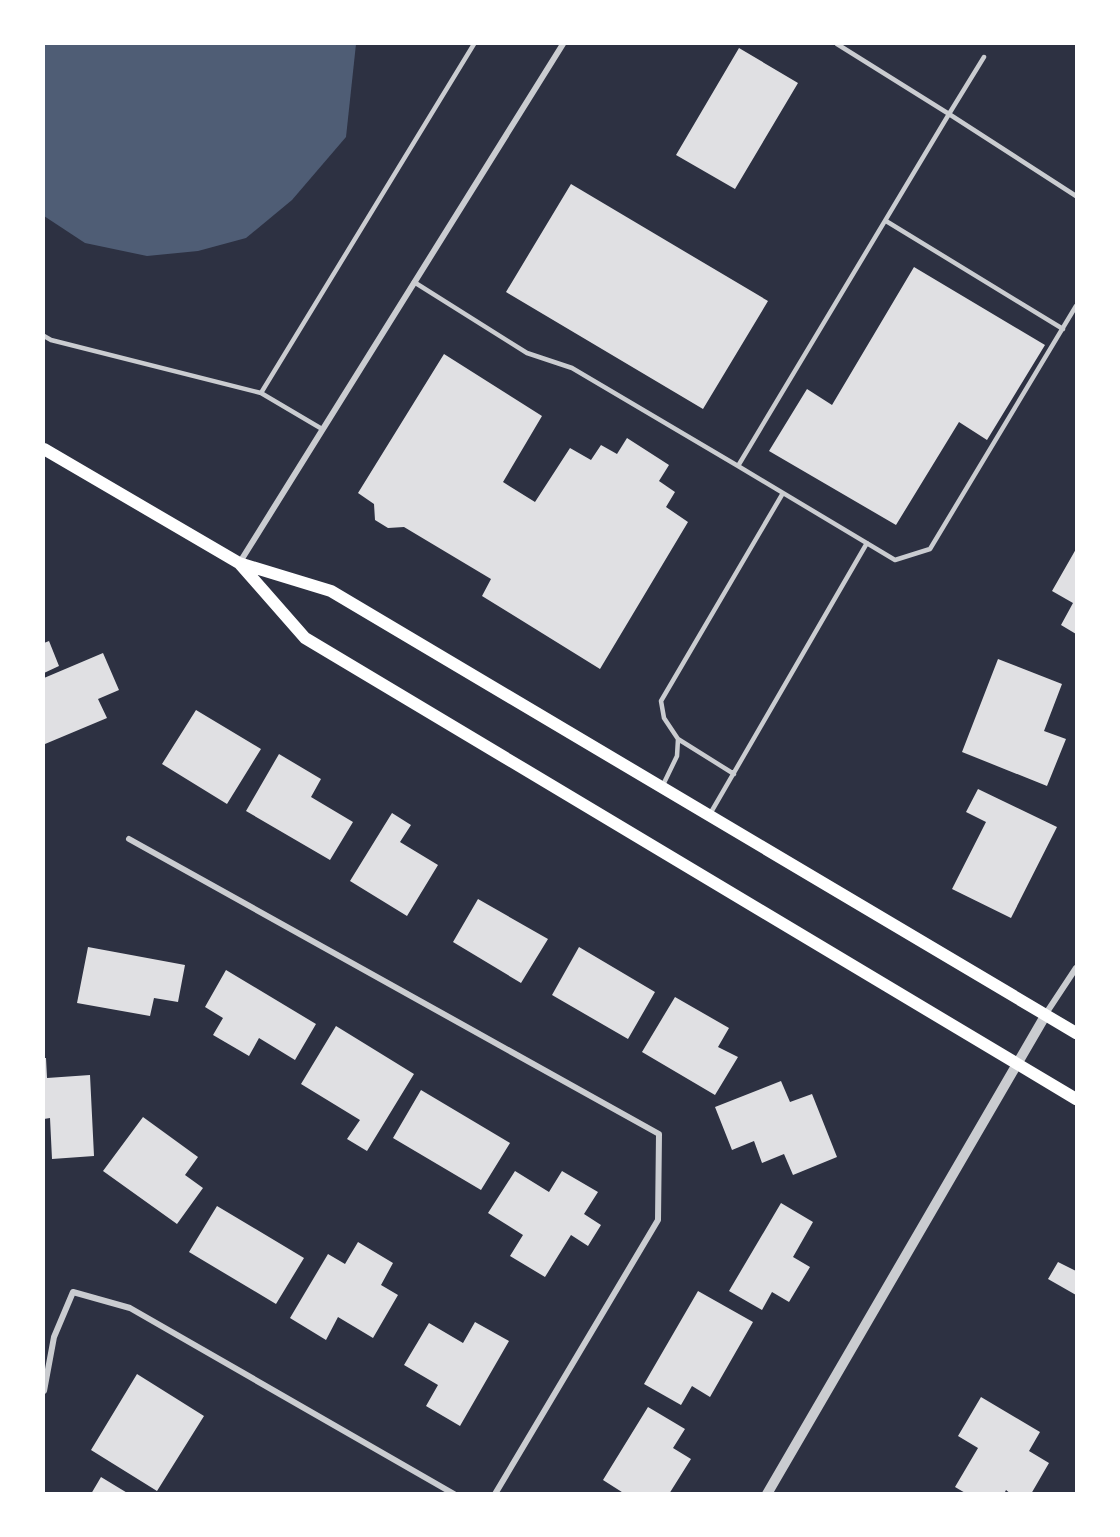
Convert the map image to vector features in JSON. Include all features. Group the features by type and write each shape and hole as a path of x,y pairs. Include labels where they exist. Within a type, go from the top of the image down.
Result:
{"main road":[{"path":"44,449 239,563 331,591 1077,1033"},
{"path":"239,563 305,638 1016,1065 1077,1099"}],"street":[{"path":"239,563 563,44"},
{"path":"129,839 658,1134 658,1220 495,1494"},
{"path":"767,1494 1016,1065 1077,968"},
{"path":"44,1391 54,1337 73,1292 130,1308 454,1494"}],"lane":[{"path":"261,393 474,44"},
{"path":"837,44 1077,196"},
{"path":"738,466 984,57"},
{"path":"886,221 1063,329"},
{"path":"414,282 527,353 572,368 895,560 930,549 1077,306"},
{"path":"44,336 51,340 261,393 322,429"},
{"path":"734,774 678,739 664,718 661,701 783,493"},
{"path":"709,817 867,543"},
{"path":"661,788 677,756 678,739"}],"water":[{"path":"44,44 356,44 346,137 292,200 246,238 198,251 147,256 85,243 44,216"}],"building":[{"path":"739,48 798,83 735,189 676,155"},
{"path":"571,184 768,301 703,409 506,292"},
{"path":"914,267 1045,345 987,440 959,422 896,525 769,451 807,389 832,405"},
{"path":"444,354 542,416 503,482 535,502 570,448 591,460 601,445 617,454 627,438 669,465 659,481 675,492 666,507 688,522 600,669 482,596 491,579 404,527 388,528 375,520 374,504 358,493"},
{"path":"1076,549 1076,634 1061,625 1073,603 1052,591"},
{"path":"49,641 59,666 44,673 44,643"},
{"path":"103,653 119,690 98,699 107,718 45,744 44,678"},
{"path":"998,659 1062,684 1044,731 1066,739 1047,786 962,752"},
{"path":"196,710 261,749 227,804 162,764"},
{"path":"279,754 321,779 311,797 353,822 330,860 246,811"},
{"path":"978,789 1057,827 1011,918 952,889 986,822 966,812"},
{"path":"392,813 411,825 400,842 438,865 407,916 350,881"},
{"path":"478,899 548,939 521,983 453,942"},
{"path":"88,947 185,965 178,1002 154,998 150,1016 77,1003"},
{"path":"579,947 655,992 628,1039 552,995"},
{"path":"226,970 316,1024 295,1060 259,1038 249,1056 213,1035 223,1018 205,1007"},
{"path":"675,997 729,1028 718,1047 738,1057 715,1095 642,1052"},
{"path":"336,1026 414,1074 367,1151 347,1139 360,1120 301,1084"},
{"path":"44,1058 46,1058 47,1078 90,1075 94,1156 52,1159 50,1118 44,1119"},
{"path":"781,1081 790,1102 812,1094 837,1157 793,1175 784,1154 762,1163 754,1141 732,1150 715,1107"},
{"path":"421,1090 510,1143 481,1190 393,1138"},
{"path":"143,1117 198,1157 185,1175 203,1188 177,1224 103,1171"},
{"path":"515,1171 549,1192 562,1171 598,1192 584,1214 601,1225 588,1246 571,1235 545,1277 510,1256 523,1235 488,1213"},
{"path":"781,1203 813,1222 793,1257 810,1267 789,1302 772,1292 762,1310 729,1291"},
{"path":"217,1206 304,1258 276,1304 189,1252"},
{"path":"358,1242 393,1263 381,1285 398,1295 373,1338 338,1317 326,1340 290,1318 328,1254 345,1264"},
{"path":"1058,1262 1076,1271 1076,1295 1048,1279"},
{"path":"698,1291 753,1322 710,1397 692,1386 681,1405 644,1384"},
{"path":"475,1322 509,1341 460,1426 426,1406 438,1385 404,1365 429,1323 463,1343"},
{"path":"137,1374 204,1416 157,1491 91,1450"},
{"path":"981,1397 1040,1432 1029,1451 1049,1463 1031,1494 1011,1494 1006,1490 1004,1494 967,1494 955,1487 978,1448 958,1436"},
{"path":"648,1407 685,1429 673,1448 691,1459 669,1494 625,1494 603,1480"},
{"path":"101,1477 129,1494 91,1494"}]}
